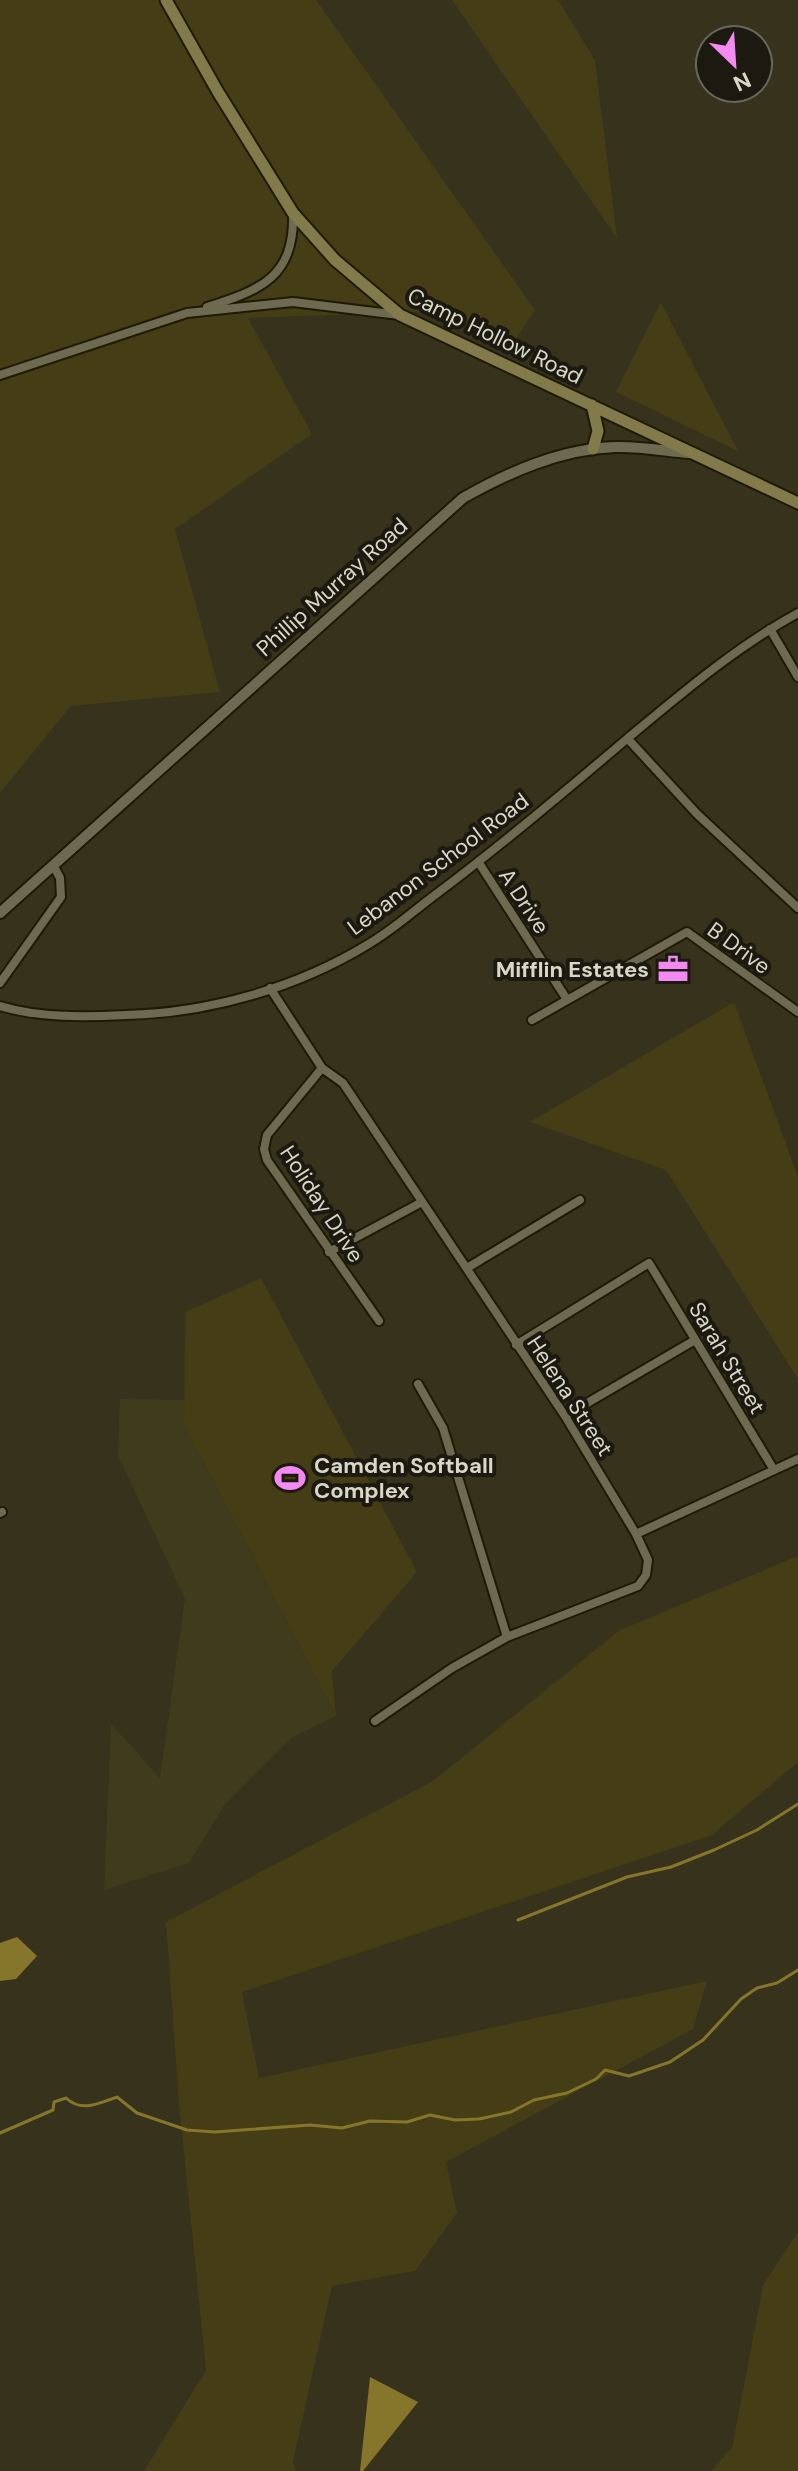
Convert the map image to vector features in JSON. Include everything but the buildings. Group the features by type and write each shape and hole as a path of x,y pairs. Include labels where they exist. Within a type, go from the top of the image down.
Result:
{"main road":[{"name":"Camp Hollow Road","path":"166,0 218,92 293,213 335,260 400,315 798,503"},
{"path":"592,405 598,431 593,449"}],"street":[{"path":"0,375 244,295 276,276 289,255 293,213"},
{"path":"187,313 293,302 400,315"},
{"name":"Phillip Murray Road","path":"53,865 463,498 502,476 544,461 593,449 615,447 689,453"},
{"name":"Lebanon School Road","path":"0,1006 72,1017 149,1015 206,1007 322,969 369,945 479,863 703,676 798,613"},
{"path":"770,629 798,677"},
{"path":"628,739 697,814 798,908"},
{"name":"A Drive","path":"479,863 566,998"},
{"path":"0,913 53,865 60,878 61,897 0,983"},
{"name":"B Drive","path":"532,1020 687,932 798,1012"},
{"name":"Helena Street","path":"270,988 322,1068 343,1083 565,1416 636,1534 648,1560 646,1575 638,1586 507,1637 452,1668 375,1721"},
{"name":"Holiday Drive","path":"322,1068 267,1135 264,1149 267,1160 379,1321"},
{"path":"467,1268 580,1200"},
{"path":"329,1252 422,1202"},
{"name":"Sarah Street","path":"516,1345 649,1263 774,1470"},
{"path":"565,1416 695,1340"},
{"path":"418,1384 443,1428 507,1637"},
{"path":"636,1534 798,1459"}],"shaded area":[{"path":"0,0 316,0 535,310 512,345 438,311 248,318 312,434 175,529 220,692 71,706 0,793"},
{"path":"452,0 558,0 595,60 617,238"},
{"path":"661,303 738,451 616,392"},
{"path":"734,1002 798,1177 798,1379 666,1170 530,1122"},
{"name":"Camden Softball Complex","path":"261,1278 417,1572 332,1671 336,1716 184,1425 185,1312"},
{"path":"120,1399 184,1400 184,1425 336,1716 291,1738 225,1804 189,1863 104,1890 111,1724 160,1778 185,1599 118,1455"},
{"path":"798,1556 798,1762 712,1835 242,1992 259,2078 707,1981 693,2029 446,2162 457,2213 415,2271 332,2286 293,2462 296,2471 144,2471 206,2370 179,2103 166,1922 433,1781 620,1630"},
{"path":"17,1937 37,1956 16,1979 0,1981 0,1943"},
{"path":"798,2232 798,2471 711,2471 732,2448 763,2285"},
{"path":"370,2377 418,2402 360,2471"}],"waterway":[{"path":"518,1920 627,1877 671,1867 714,1850 757,1830 798,1804"},
{"path":"0,2133 53,2110 54,2102 66,2098 84,2106 117,2097 137,2113 187,2130 215,2132 310,2125 342,2128 370,2121 407,2122 430,2115 455,2120 479,2119 511,2112 534,2100 567,2093 596,2079 605,2070 629,2076 670,2062 703,2040 741,1999 757,1988 777,1983 798,1970"}],"place":[{"name":"Mifflin Estates","path":"673,969"},
{"name":"Camden Softball Complex","path":"290,1478"}]}
